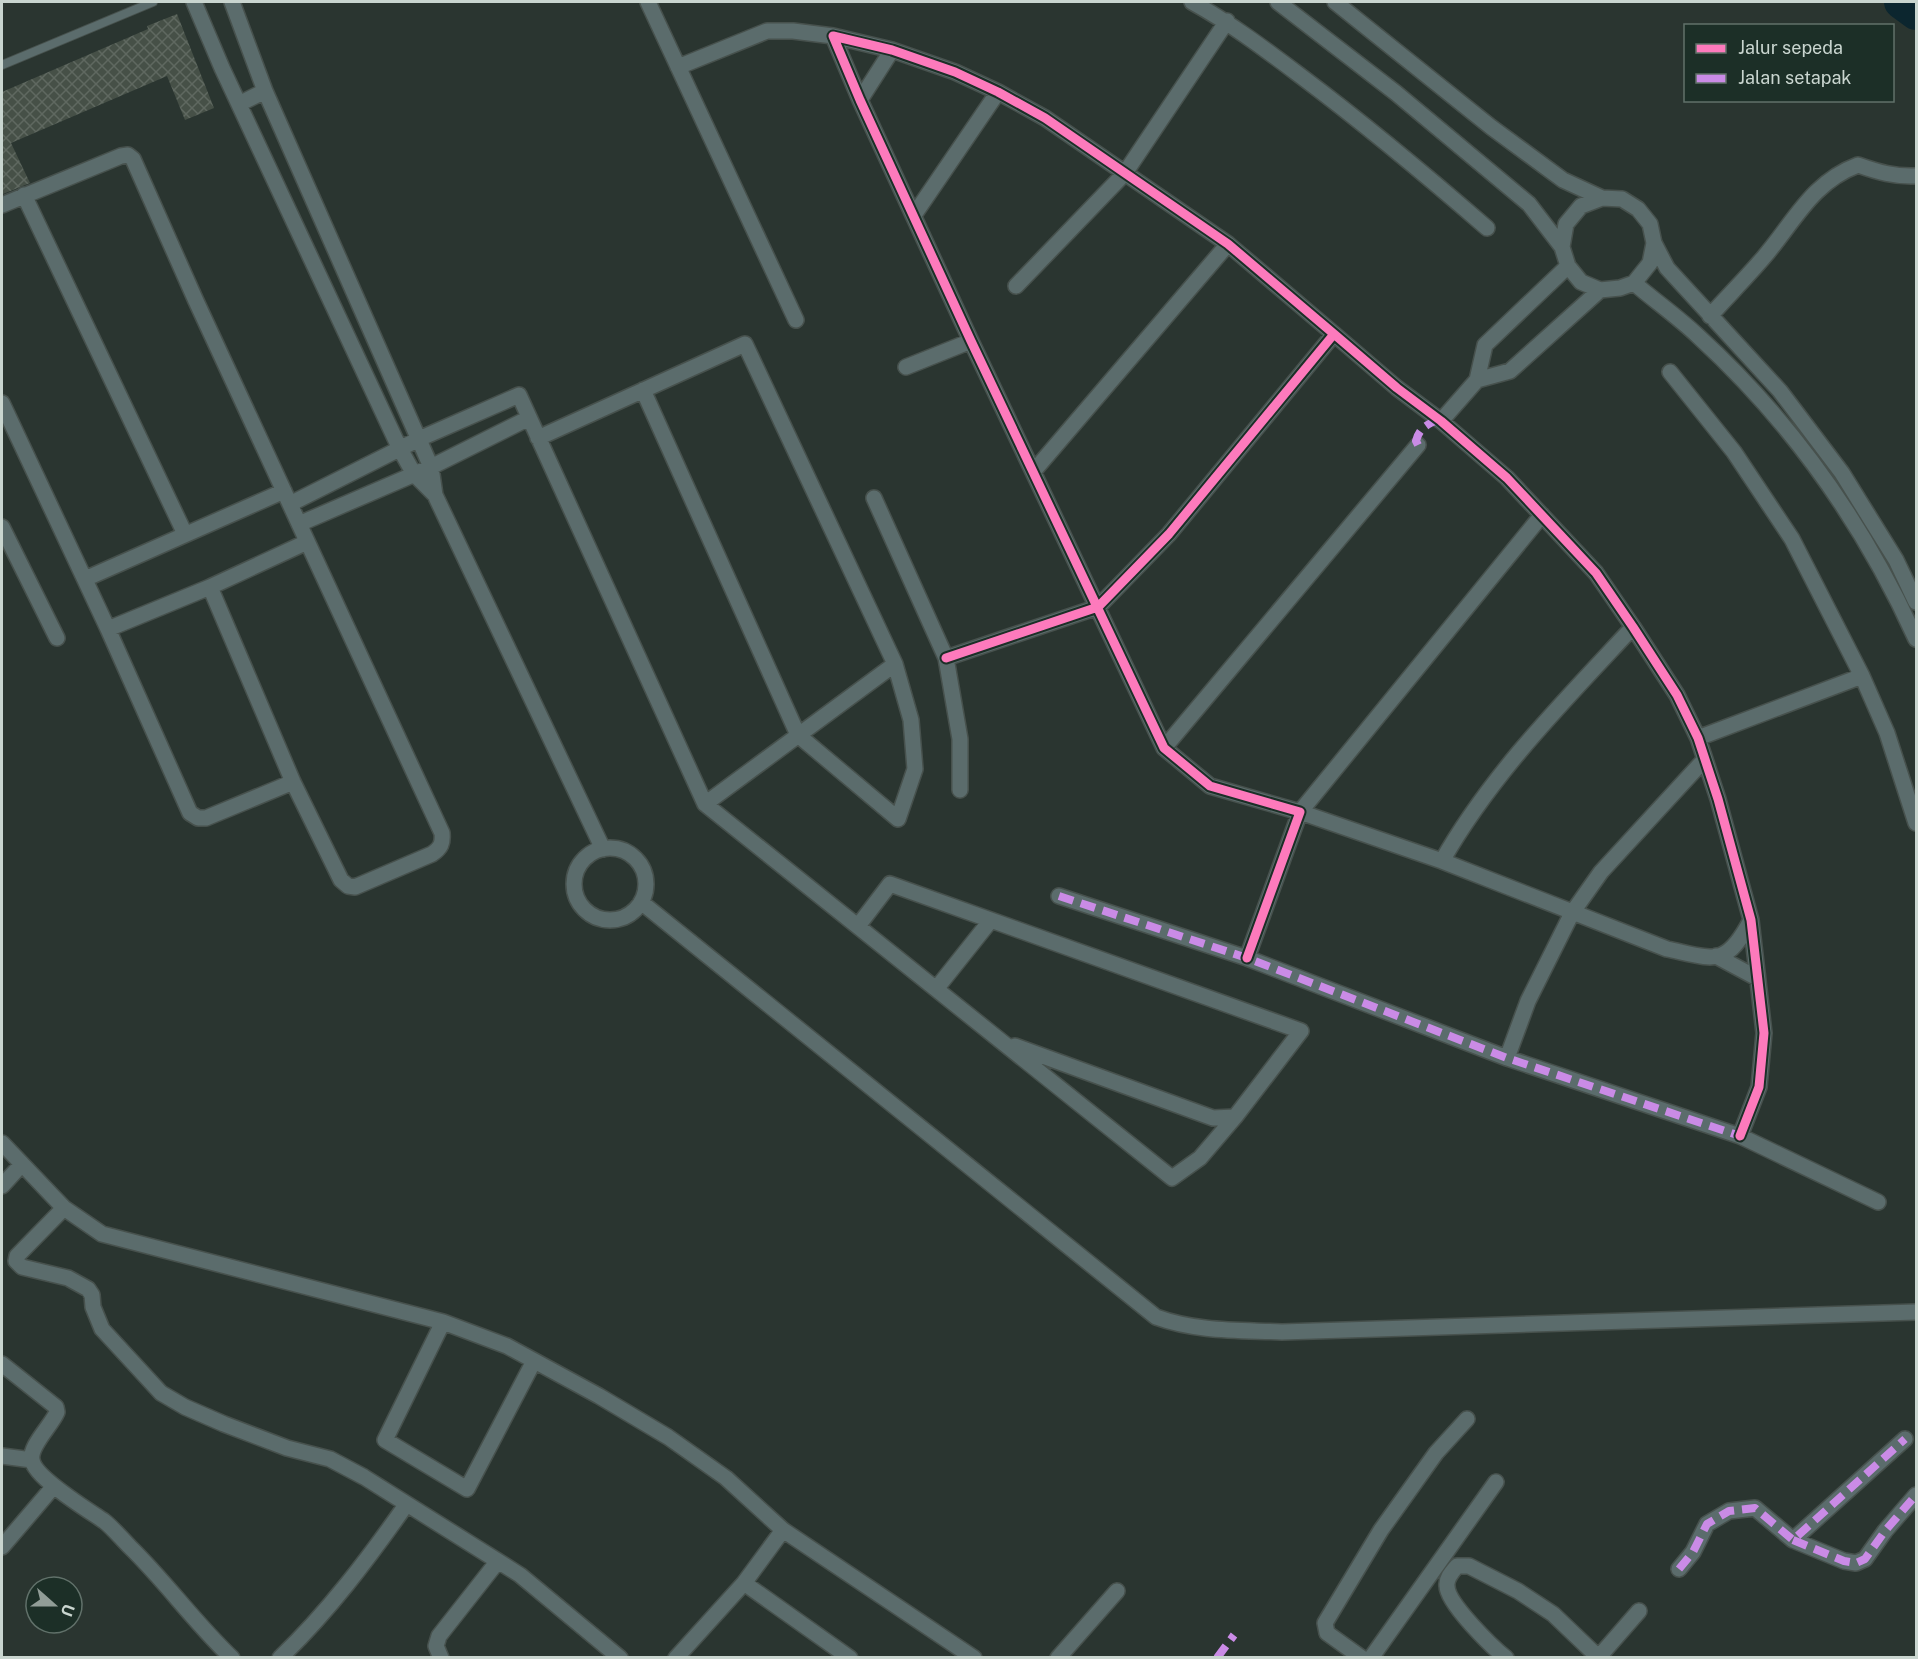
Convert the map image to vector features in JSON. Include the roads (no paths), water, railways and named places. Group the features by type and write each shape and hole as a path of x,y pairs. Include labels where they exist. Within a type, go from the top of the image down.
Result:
{"street":[{"path":"194,2 239,104 400,449 414,474 435,495"},
{"path":"232,2 265,91 419,439 430,466 435,495 603,849"},
{"path":"648,2 796,320"},
{"path":"1192,2 1227,21 1406,158 1487,228"},
{"path":"1278,2 1396,93 1529,204 1562,247 1568,266 1581,282 1600,290 1634,284 1650,263 1654,243"},
{"path":"1335,2 1491,127 1563,180 1602,198 1622,199 1638,209 1650,224 1654,243 1667,268 1780,391 1842,472 1896,560 1917,602"},
{"path":"1016,286 1125,173 1227,21"},
{"path":"678,67 767,31 793,31 833,36 892,50 955,72 998,92 1045,118 1228,244 1397,388 1442,421 1507,478 1596,573 1677,696 1698,738 1721,809 1750,920 1764,1033 1759,1088 1740,1136"},
{"path":"833,36 971,341 1164,748 1210,786 1300,812 1442,861 1667,949 1700,956 1728,953 1741,939 1750,920"},
{"path":"860,100 892,50"},
{"path":"239,104 265,91"},
{"path":"914,215 998,92"},
{"path":"2,205 121,156 128,155 134,159 196,301 442,833 442,845 432,854 355,887 348,886 341,880 293,782 210,587"},
{"path":"1710,316 1764,257 1810,195 1842,171 1858,165 1883,174 1900,177 1917,176"},
{"path":"24,195 185,534"},
{"path":"1562,247 1566,224 1581,206 1602,198"},
{"path":"1034,472 1228,244"},
{"path":"1442,421 1477,380 1485,345 1568,266"},
{"path":"1634,284 1698,336 1756,393 1809,456 1856,523 1896,595 1917,639"},
{"path":"1477,380 1510,371 1600,290"},
{"path":"946,658 1098,607 1169,534 1334,334"},
{"path":"906,367 971,341"},
{"path":"538,438 643,390 745,344 895,664 911,720 915,769 898,819 798,735 643,390"},
{"path":"1670,372 1734,452 1792,539 1862,676 1887,733 1917,823"},
{"path":"85,579 185,534 287,497 519,395 705,804 1172,1178 1200,1158 1235,1117 1301,1031 890,884 858,926"},
{"path":"2,403 108,629 190,813 198,818 206,818 293,782"},
{"path":"299,524 414,474 529,418"},
{"path":"1164,748 1418,445"},
{"path":"874,498 946,658 960,739 960,790"},
{"path":"1247,958 1300,812 1542,515"},
{"path":"2,527 57,638"},
{"path":"108,629 210,587 307,542"},
{"path":"1442,861 1459,831 1534,734 1633,627"},
{"path":"705,804 895,664"},
{"path":"1698,738 1862,676"},
{"path":"1507,1058 1528,1001 1572,913 1601,872 1705,759"},
{"path":"615,848 626,851 636,858 646,879 646,891 641,902 635,910 618,919 597,918 582,905 577,897 576,876 585,859 593,852 603,849 615,848"},
{"path":"1059,896 1247,958 1507,1058 1740,1136 1878,1202"},
{"path":"641,902 1156,1317 1179,1325 1205,1329 1282,1332 1917,1312"},
{"path":"936,989 991,920"},
{"path":"1716,956 1757,978"},
{"path":"1002,1042 1213,1118 1235,1117"},
{"path":"2,1143 64,1208 102,1234 443,1323 507,1346 668,1437 726,1478 783,1530 975,1658"},
{"path":"2,1186 22,1164"},
{"path":"64,1208 16,1256 16,1261 22,1267 68,1278 88,1289 102,1329 161,1393 185,1407 224,1424 287,1448 330,1459 364,1478 520,1575 620,1658"},
{"path":"443,1323 385,1440 467,1489 534,1361"},
{"path":"2,1364 56,1407 54,1420 36,1444 32,1452 32,1460 54,1486 106,1523 152,1569 232,1658"},
{"path":"1362,1658 1327,1633 1325,1623 1381,1530 1436,1453 1467,1419"},
{"path":"1793,1540 1905,1439"},
{"path":"2,1456 32,1460"},
{"path":"1371,1658 1497,1482"},
{"path":"2,1547 54,1486"},
{"path":"1679,1569 1693,1552 1707,1524 1729,1511 1755,1508 1793,1540 1844,1561 1856,1563 1866,1559 1885,1531 1917,1496"},
{"path":"280,1658 309,1630 374,1551 406,1505"},
{"path":"676,1658 744,1583 783,1530"},
{"path":"441,1658 436,1646 439,1636 498,1561"},
{"path":"1506,1658 1494,1649 1464,1616 1446,1589 1447,1581 1457,1566 1469,1566 1553,1614 1598,1657 1639,1611"},
{"path":"744,1583 845,1656"},
{"path":"1058,1658 1117,1592"}],"lane":[{"path":"2,65 153,2"}],"waterway":[{"path":"1901,2 1916,13"}]}
